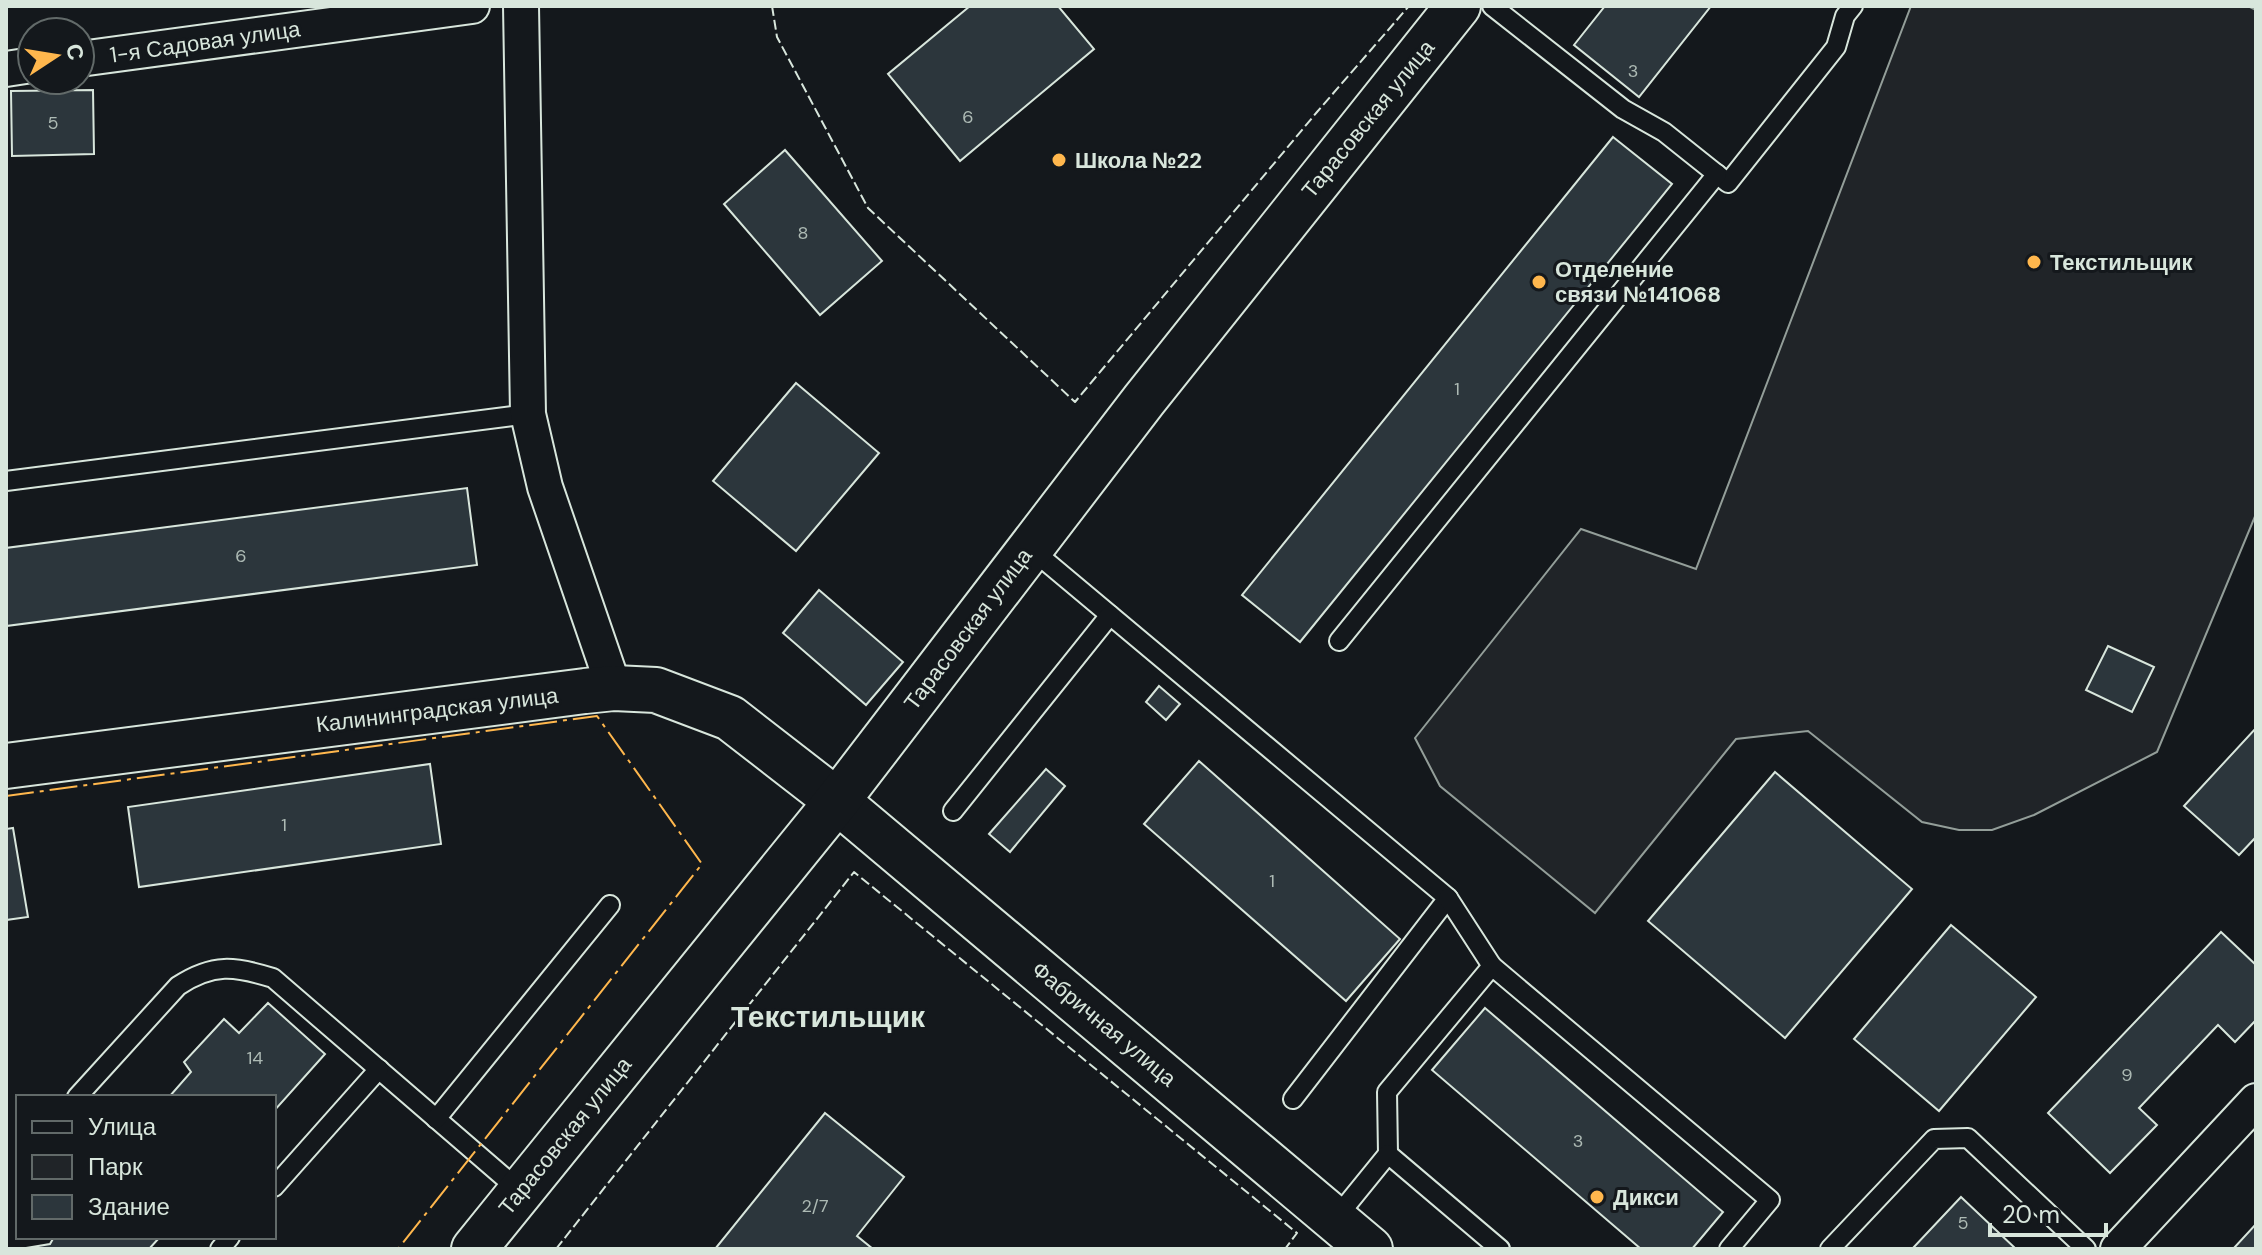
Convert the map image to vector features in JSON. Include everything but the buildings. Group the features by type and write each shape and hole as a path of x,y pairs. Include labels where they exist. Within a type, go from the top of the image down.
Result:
{"street":[{"name":"1-я Садовая улица","path":"96,57 472,6"},
{"path":"521,6 528,414 545,487 614,688"},
{"name":"Тарасовская улица","path":"474,1249 837,801 1144,400 1458,6"},
{"name":"Калининградская улица","path":"6,766 614,688 656,690 730,718 837,801"},
{"name":"Фабричная улица","path":"837,801 1359,1241"},
{"path":"2129,1245 2256,1101"}],"lane":[{"path":"1492,6 1623,109 1664,132 1728,183 1836,47 1845,16 1853,6"},
{"path":"1339,641 1717,174"},
{"path":"6,481 528,414"},
{"path":"1030,548 1448,898 1492,966 1770,1200 1729,1249"},
{"path":"953,811 1110,615"},
{"path":"1293,1099 1448,898"},
{"path":"436,1119 610,905"},
{"path":"1359,1241 1388,1154 1387,1092 1492,966"},
{"path":"79,1095 178,986 197,974 218,968 244,969 273,978 520,1191"},
{"path":"276,1185 379,1069"},
{"path":"1830,1249 1934,1139 1968,1138 2086,1249"},
{"path":"1388,1154 1500,1249"}],"green space":[{"name":"Текстильщик","path":"1911,6 2248,6 2256,10 2256,514 2157,752 2034,815 1992,830 1959,830 1922,822 1808,731 1736,739 1595,913 1440,786 1415,738 1581,529 1696,569"}],"fence":[{"path":"772,6 777,37 868,208 1075,402 1409,6"},
{"path":"556,1249 854,872 1297,1233 1285,1249"}],"power":[{"path":"6,796 597,716 702,864 398,1249"}],"place":[{"name":"Школа №22","path":"1059,160"},
{"name":"Текстильщик","path":"2034,262"},
{"name":"Отделение связи №141068","path":"1539,282"},
{"name":"Дикси","path":"1597,1197"}],"district":[{"name":"Текстильщик","path":"828,1016"}]}
